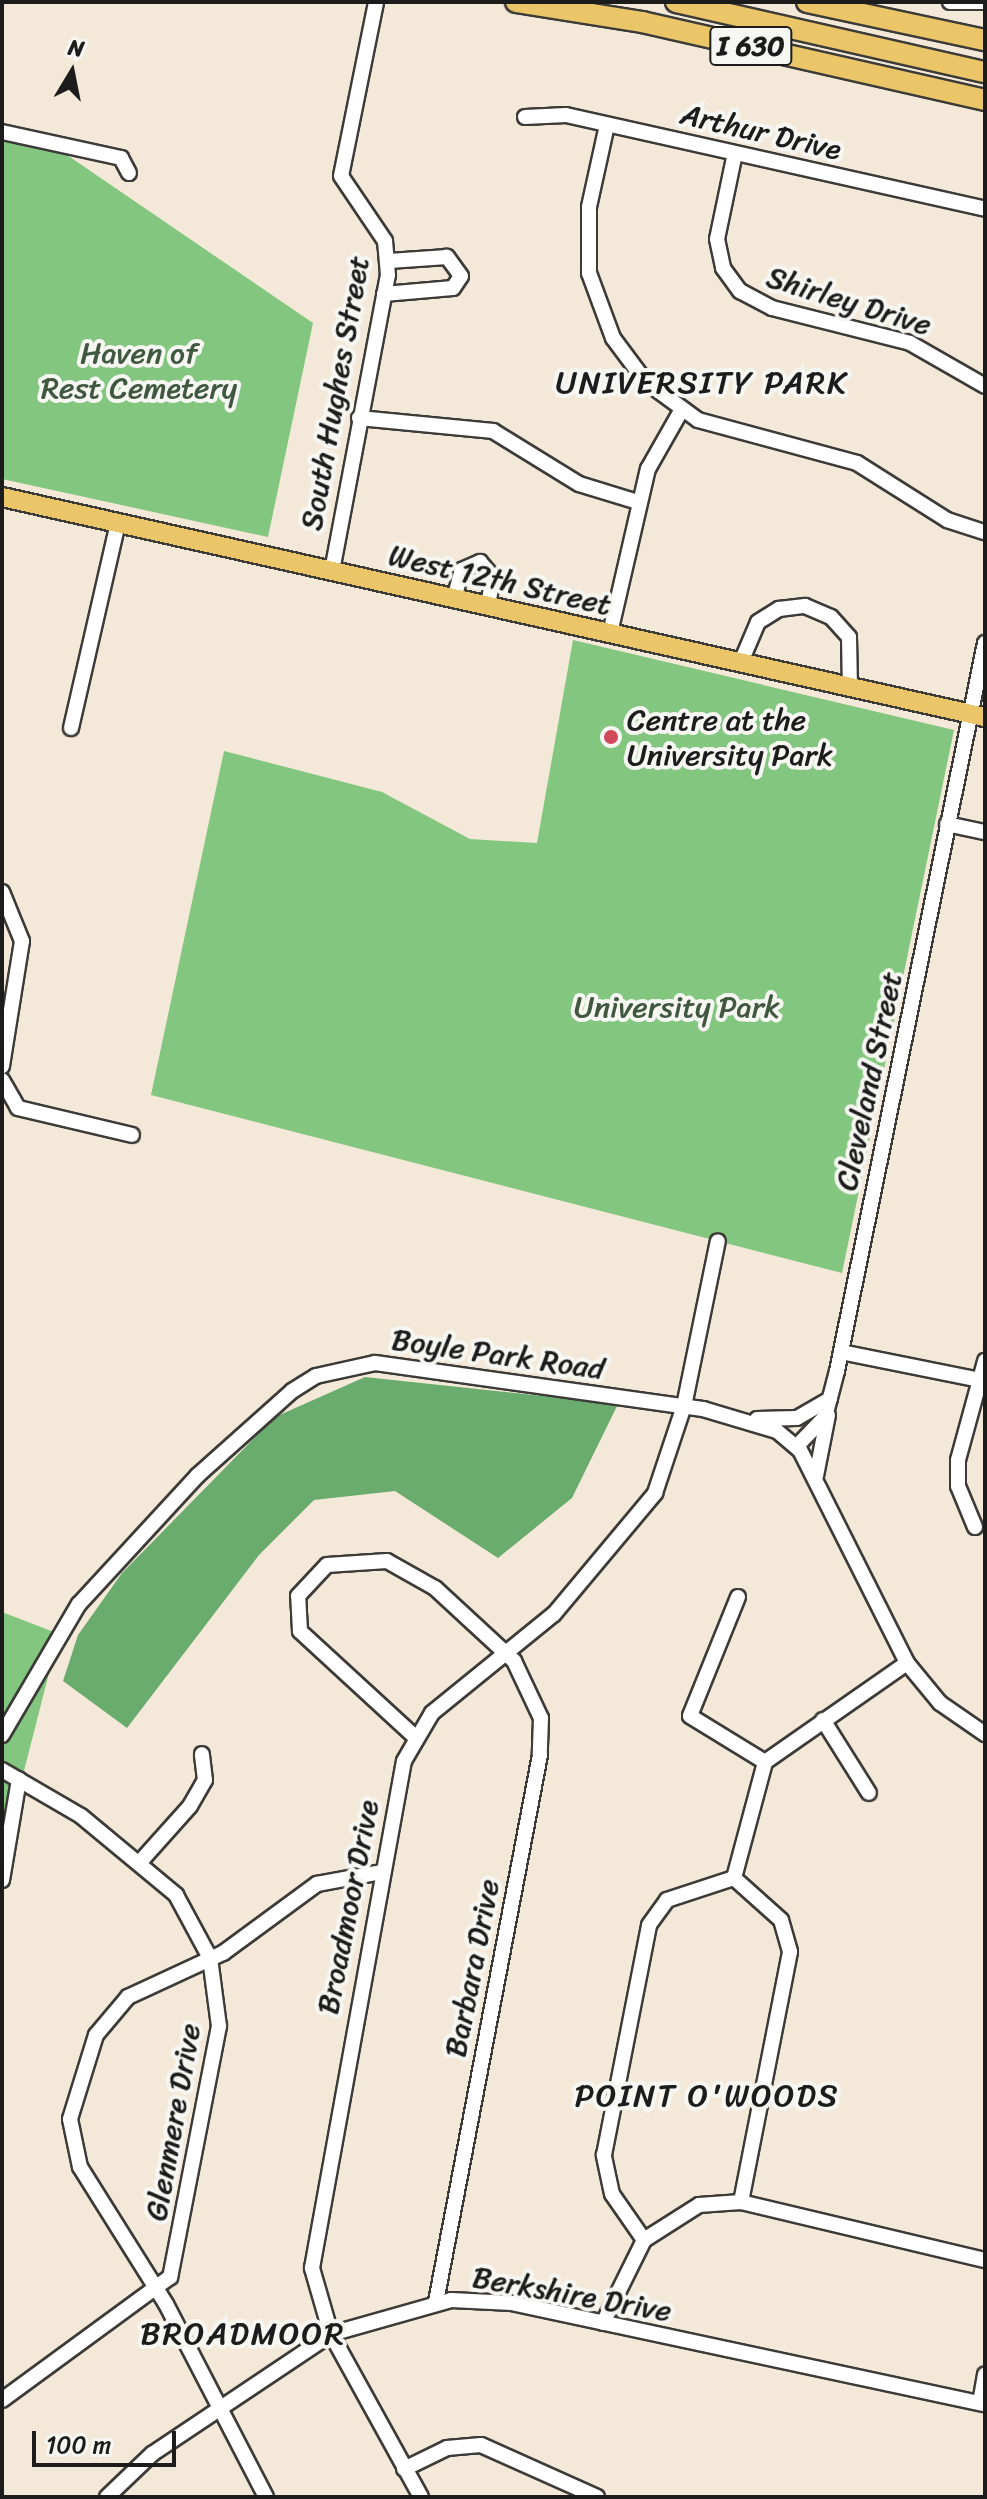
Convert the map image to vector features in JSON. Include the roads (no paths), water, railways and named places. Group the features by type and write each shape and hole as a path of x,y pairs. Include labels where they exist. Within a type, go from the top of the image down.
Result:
{"highway":[{"name":"I 630","path":"516,2 642,22 985,100"},
{"name":"I 630","path":"676,2 985,72"},
{"path":"807,2 985,40"}],"main road":[{"name":"West 12th Street","path":"2,497 978,716"}],"street":[{"name":"South Hughes Street","path":"332,571 389,261 381,233 341,176 376,2"},
{"path":"950,2 979,5"},
{"name":"Arthur Drive","path":"525,117 552,113 985,209"},
{"path":"607,125 587,223 593,291 622,352 681,411 740,436 857,463 947,520 985,532"},
{"path":"2,132 121,158 129,173"},
{"name":"Shirley Drive","path":"735,153 717,239 723,268 740,291 772,308 910,343 985,386"},
{"path":"384,294 453,288 461,276 447,257 389,261"},
{"path":"610,633 638,502 681,411"},
{"path":"359,418 493,431 579,484 638,502"},
{"path":"71,728 118,523"},
{"path":"454,599 462,570 480,562 493,577 488,606"},
{"path":"741,662 752,631 768,615 789,607 817,609 849,637 850,687"},
{"name":"Cleveland Street","path":"797,1446 829,1405 947,824 978,716 985,643"},
{"path":"947,824 985,832"},
{"path":"2,892 22,941 2,1066"},
{"path":"2,1080 18,1108 132,1135"},
{"name":"Broadmoor Drive","path":"421,2497 331,2334 314,2285 313,2243 381,1872 414,1736 443,1702 554,1614 641,1513 669,1463 718,1241"},
{"path":"841,1352 983,1381"},
{"path":"975,1527 958,1476 983,1381 985,1361"},
{"name":"Boyle Park Road","path":"2,1735 59,1634 113,1563 266,1412 316,1376 362,1363 422,1366 752,1419 797,1446"},
{"path":"752,1419 797,1418 829,1405"},
{"path":"816,1484 829,1405"},
{"path":"797,1446 907,1663 940,1703 985,1734"},
{"name":"Barbara Drive","path":"414,1736 302,1634 297,1602 311,1575 350,1559 400,1566 505,1652 534,1696 543,1735 436,2302"},
{"path":"738,1597 690,1716 765,1762"},
{"path":"734,1878 765,1762 907,1663"},
{"path":"823,1720 869,1793"},
{"path":"140,1862 190,1806 205,1780 202,1754"},
{"name":"Glenmere Drive","path":"2,1770 140,1862 187,1909 210,1958 217,2040 172,2273 158,2290 2,2400"},
{"path":"2,1880 19,1779"},
{"path":"266,2497 158,2290 80,2167 70,2119 90,2049 114,2010 146,1984 210,1958 317,1884 381,1872"},
{"path":"734,1878 781,1920 790,1952 741,2202"},
{"path":"644,2240 612,2194 604,2155 649,1925 667,1900 734,1878"},
{"path":"603,2323 644,2240 687,2209 741,2202 985,2260"},
{"name":"Berkshire Drive","path":"107,2497 132,2469 331,2334 436,2302 497,2301 982,2403"},
{"path":"982,2403 985,2374"},
{"path":"404,2469 447,2448 481,2445 597,2497"}],"place":[{"name":"Centre at the University Park","path":"611,737"}],"district":[{"name":"UNIVERSITY PARK","path":"702,383"},
{"name":"POINT O'WOODS","path":"707,2096"},
{"name":"BROADMOOR","path":"243,2334"}],"park label":[{"name":"Haven of Rest Cemetery","path":"139,370"},
{"name":"University Park","path":"677,1007"}]}
